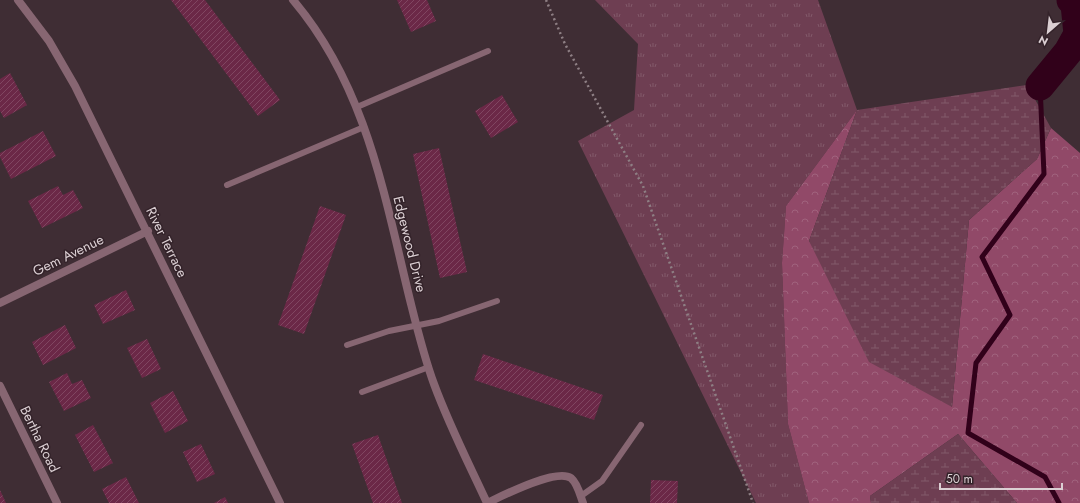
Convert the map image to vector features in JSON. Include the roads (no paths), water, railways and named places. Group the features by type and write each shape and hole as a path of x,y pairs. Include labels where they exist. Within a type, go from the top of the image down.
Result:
{"street":[{"name":"River Terrace","path":"18,0 49,42 75,86 148,231 280,503"},
{"name":"Edgewood Drive","path":"292,0 307,17 343,76 357,106 373,150 417,325 434,384 487,503 541,479 565,476 571,479 582,500"},
{"name":"Gem Avenue","path":"0,303 148,231"},
{"name":"Bertha Road","path":"0,386 56,503"}],"lane":[{"path":"357,106 488,51"},
{"path":"226,185 364,127"},
{"path":"347,345 389,331 439,321 497,301"},
{"path":"362,392 429,367"},
{"path":"582,500 602,480 641,425"}],"waterway":[{"path":"1040,86 1068,52 1078,34 1075,4 1071,0"},
{"path":"1040,86 1044,174 982,257 1010,315 976,363 968,433 1045,477 1059,503"}]}
